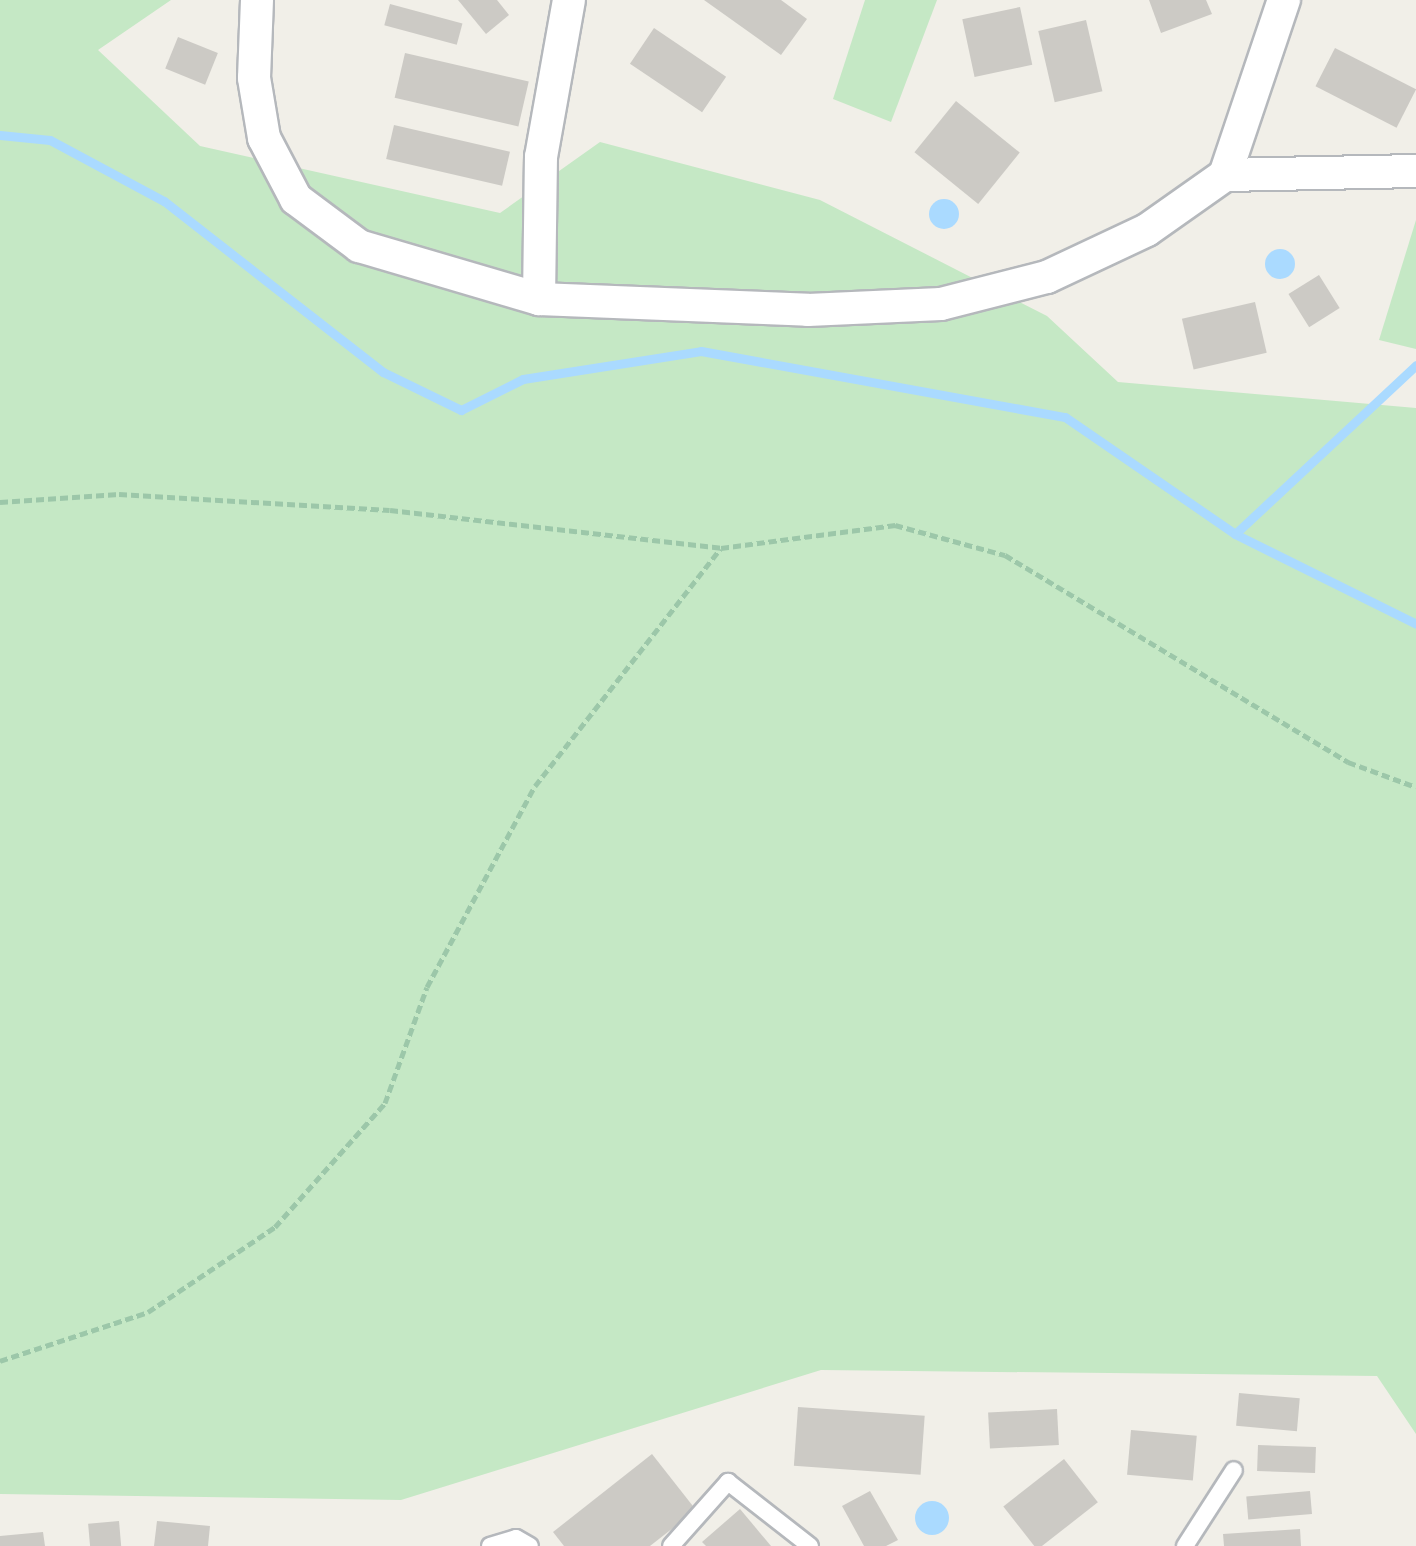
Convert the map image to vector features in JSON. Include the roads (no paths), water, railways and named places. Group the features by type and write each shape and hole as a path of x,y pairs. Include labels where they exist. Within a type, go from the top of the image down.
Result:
{"street":[{"path":"257,0 254,78 264,138 296,199 359,246 539,299 808,310 941,304 1047,277 1147,230 1225,175 1416,171"},
{"path":"539,299 541,157 569,0"},
{"path":"1225,175 1284,0"}],"lane":[{"path":"1185,1546 1234,1470"},
{"path":"671,1546 728,1482 810,1546"},
{"path":"490,1546 516,1538 530,1546"}],"water":[{"path":"944,199 950,200 958,208 958,220 950,228 944,229 938,228 930,220 929,214 930,208 938,200"},
{"path":"1280,249 1286,250 1294,258 1294,270 1286,278 1280,279 1274,278 1266,270 1265,264 1266,258 1274,250"},
{"path":"932,1501 944,1506 949,1518 944,1530 932,1535 920,1530 915,1518 920,1506"}],"waterway":[{"path":"0,135 50,140 164,201 383,372 461,410 523,379 701,351 1065,417 1235,534 1416,624"},
{"path":"1235,534 1416,365"}]}
